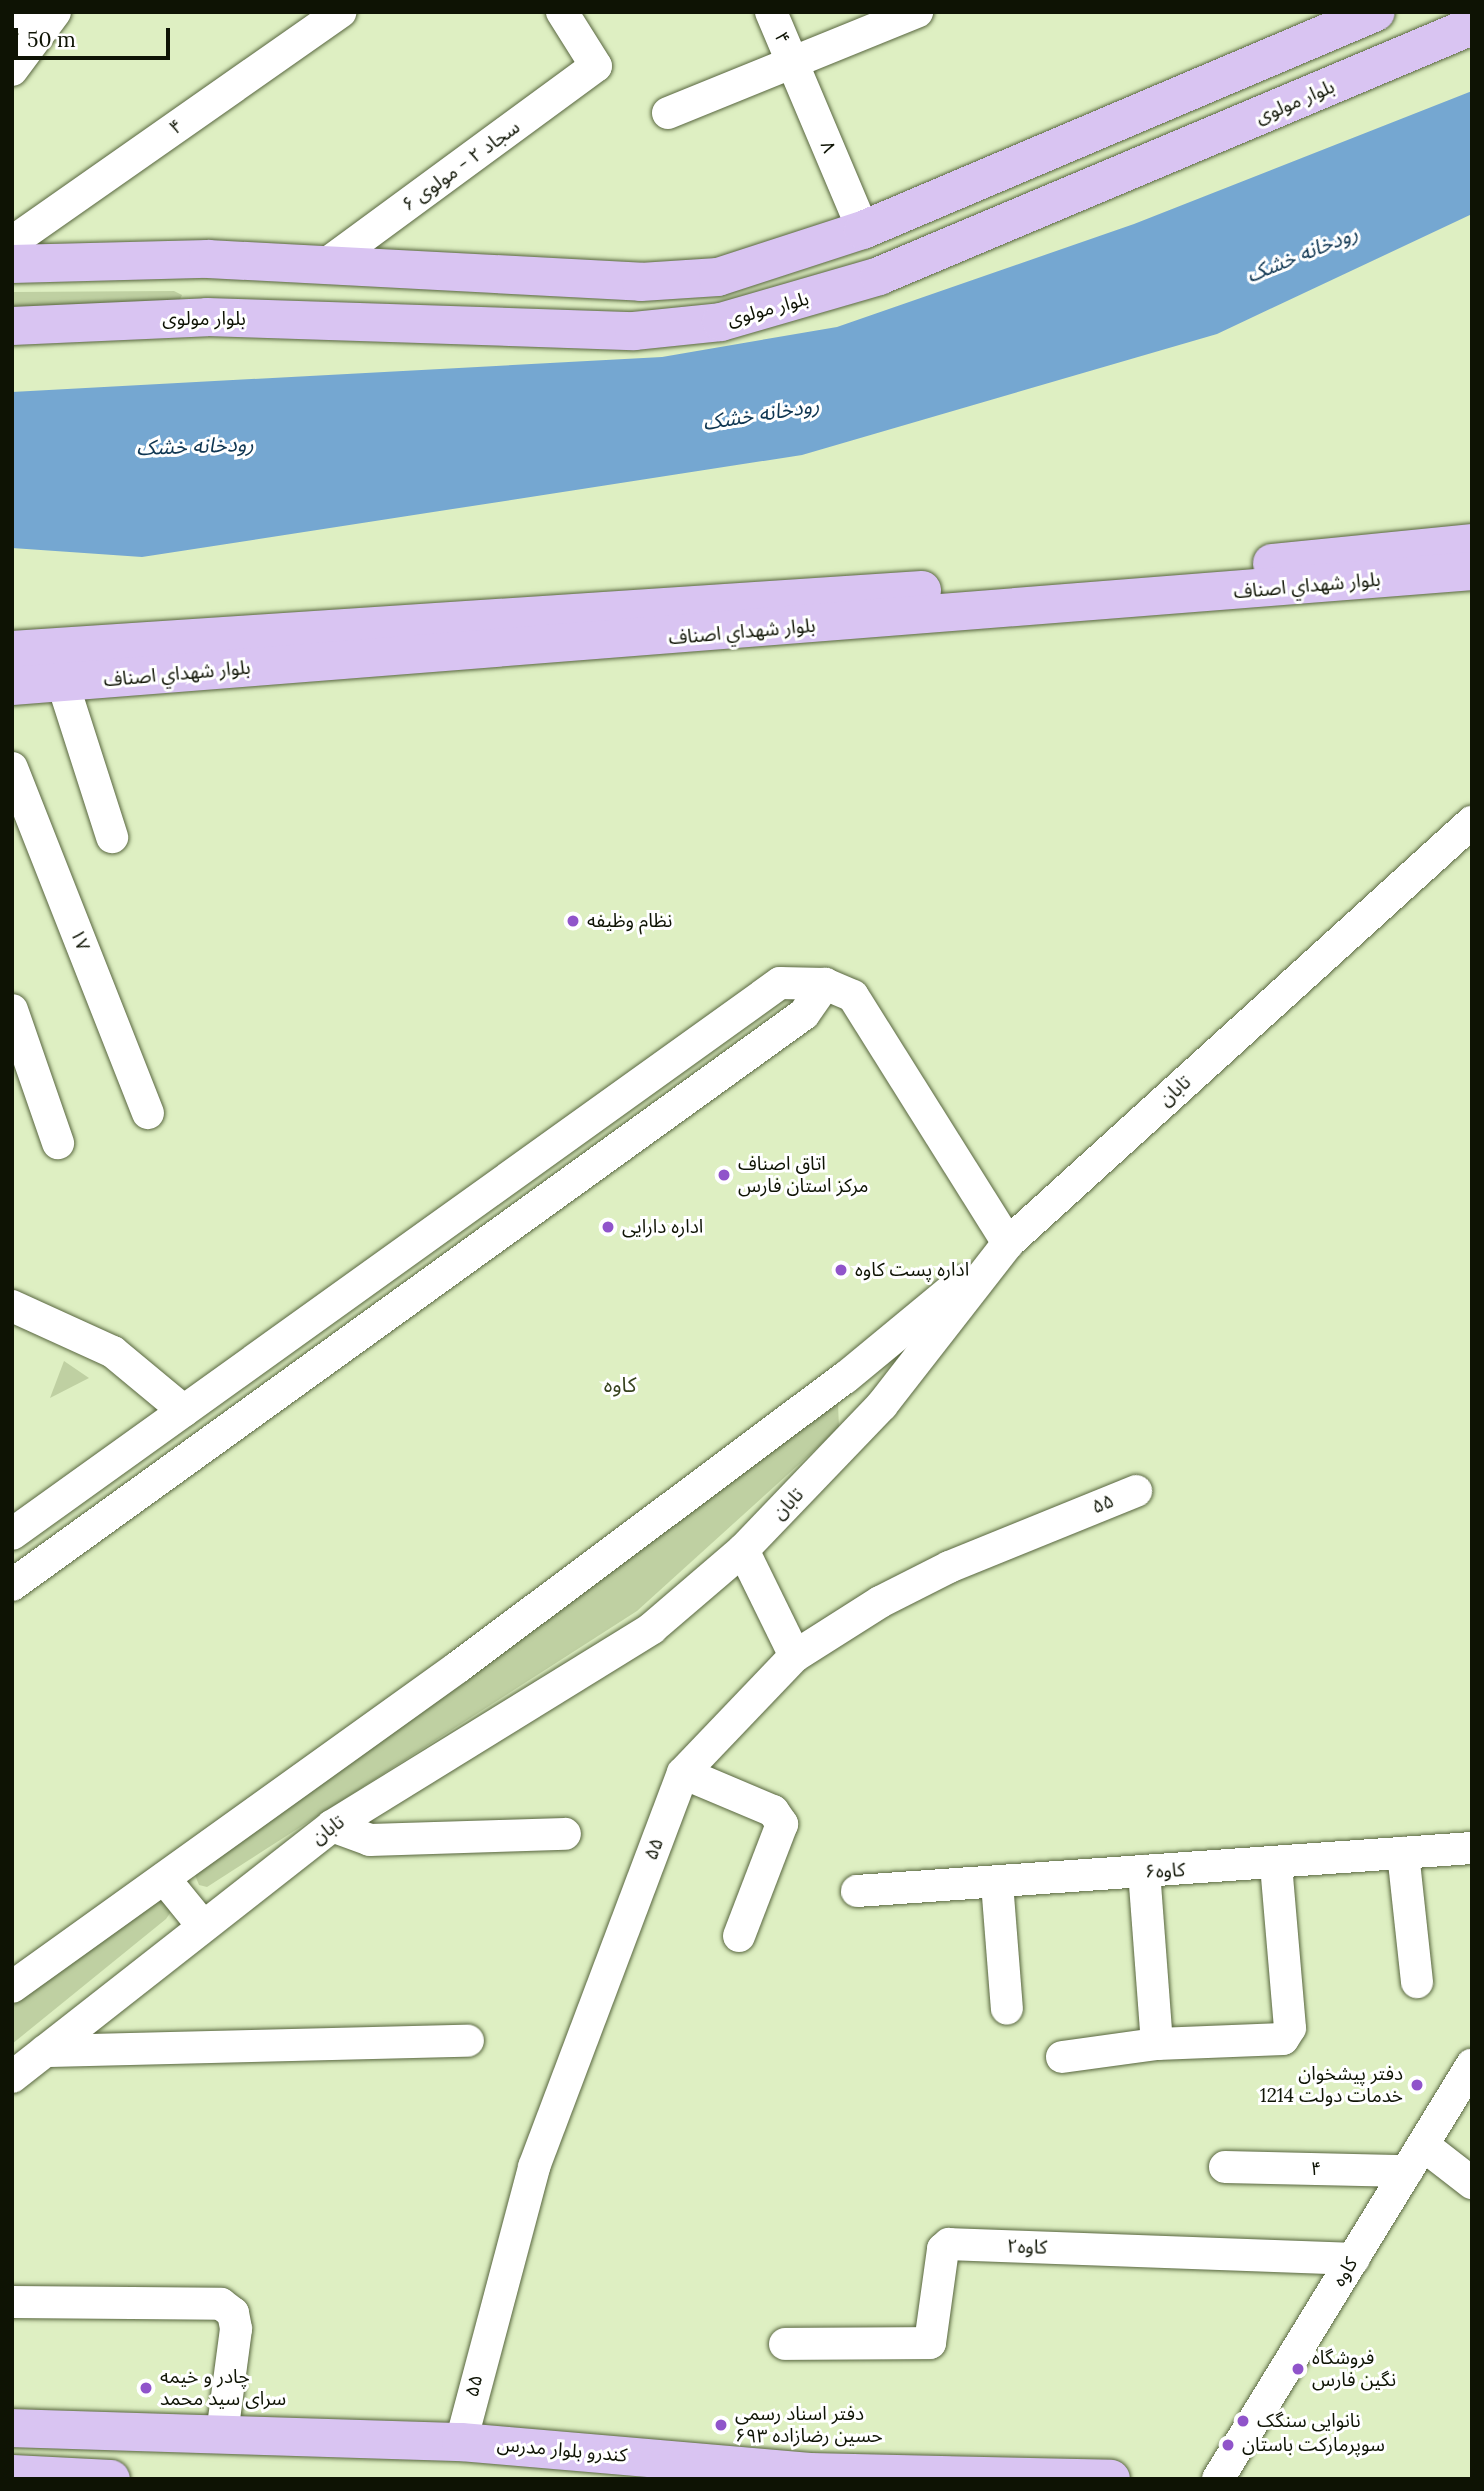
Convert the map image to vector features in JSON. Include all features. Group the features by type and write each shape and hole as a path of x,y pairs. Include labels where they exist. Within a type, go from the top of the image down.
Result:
{"main road":[{"path":"12,264 208,259 641,282 705,278 779,262 863,230 1376,12"},
{"name":"بلوار مولوی","path":"12,326 207,317 634,331 721,322 879,276 1212,138 1472,26"},
{"path":"1196,89 1212,138"},
{"path":"207,317 208,259"},
{"name":"بلوار شهداي اصناف","path":"12,650 671,610 1472,543"},
{"name":"بلوار شهداي اصناف","path":"12,686 1472,571"},
{"name":"کندرو بلوار مدرس","path":"12,2428 461,2442 681,2469 803,2475 1111,2479"},
{"path":"12,2474 111,2479"}],"street":[{"name":"۴","path":"12,242 341,12"},
{"name":"سجاد ۲ - مولوی ۶","path":"326,265 596,66 562,12"},
{"name":"۴","path":"771,12 793,65"},
{"path":"668,113 793,65 917,12"},
{"path":"12,14 50,19 12,70"},
{"name":"۸","path":"793,65 863,230"},
{"path":"63,684 112,837"},
{"name":"۱۷","path":"12,768 148,1112"},
{"name":"تابان","path":"12,2077 202,1925 332,1826 652,1628 743,1550 882,1405 1008,1243 1472,822"},
{"path":"12,1534 780,983 825,984 853,996 1008,1243 845,1378 167,1882 12,1987"},
{"path":"12,1585 804,1014 825,984"},
{"path":"12,1010 58,1143"},
{"path":"12,1306 113,1352 184,1411"},
{"name":"۵۵","path":"461,2442 534,2167 683,1773 794,1656 949,1567 1136,1490"},
{"path":"743,1550 794,1656"},
{"path":"683,1773 773,1811 782,1824 739,1936"},
{"path":"332,1826 370,1840 565,1833"},
{"name":"کاوه۶","path":"857,1891 1144,1871 1276,1865 1472,1847"},
{"path":"1403,1853 1417,1982"},
{"path":"1062,2057 1157,2044 1288,2035 1276,1865"},
{"path":"1144,1871 1157,2044"},
{"path":"167,1882 202,1925"},
{"path":"997,1883 1007,2009"},
{"path":"45,2051 468,2041"},
{"name":"کاوه","path":"1218,2479 1472,2065"},
{"name":"۴","path":"1225,2167 1415,2158"},
{"path":"1415,2158 1472,2183"},
{"name":"کاوه۲","path":"785,2344 930,2343 948,2244 1354,2259"},
{"path":"12,2302 221,2304 233,2313 236,2329 222,2434"}],"green space":[{"path":"174,291 182,295 179,302 12,312 12,292"},
{"path":"64,1361 89,1378 50,1398"},
{"path":"838,1404 839,1428 637,1611 207,1887 199,1885 195,1875 206,1866 824,1407"},
{"path":"162,1898 175,1906 166,1919 12,2044 12,2006"}],"water":[{"name":"رودخانه خشک","path":"1472,91 1472,214 1217,334 802,455 142,557 12,548 12,392 662,357 837,327 1134,224"}],"place":[{"name":"نظام وظیفه","path":"573,921"},
{"name":"اتاق اصناف مرکز استان فارس","path":"724,1175"},
{"name":"اداره دارایی","path":"608,1227"},
{"name":"اداره پست کاوه","path":"841,1270"},
{"name":"دفتر پیشخوان خدمات دولت 1214","path":"1417,2085"},
{"name":"فروشگاه نگین فارس","path":"1298,2369"},
{"name":"چادر و خیمه سرای سید محمد","path":"146,2388"},
{"name":"نانوایی سنگک","path":"1243,2421"},
{"name":"دفتر اسناد رسمی ۶۹۳ حسین رضازاده","path":"721,2425"},
{"name":"سوپرمارکت باستان","path":"1228,2445"}],"district":[{"name":"کاوه","path":"620,1385"}]}
